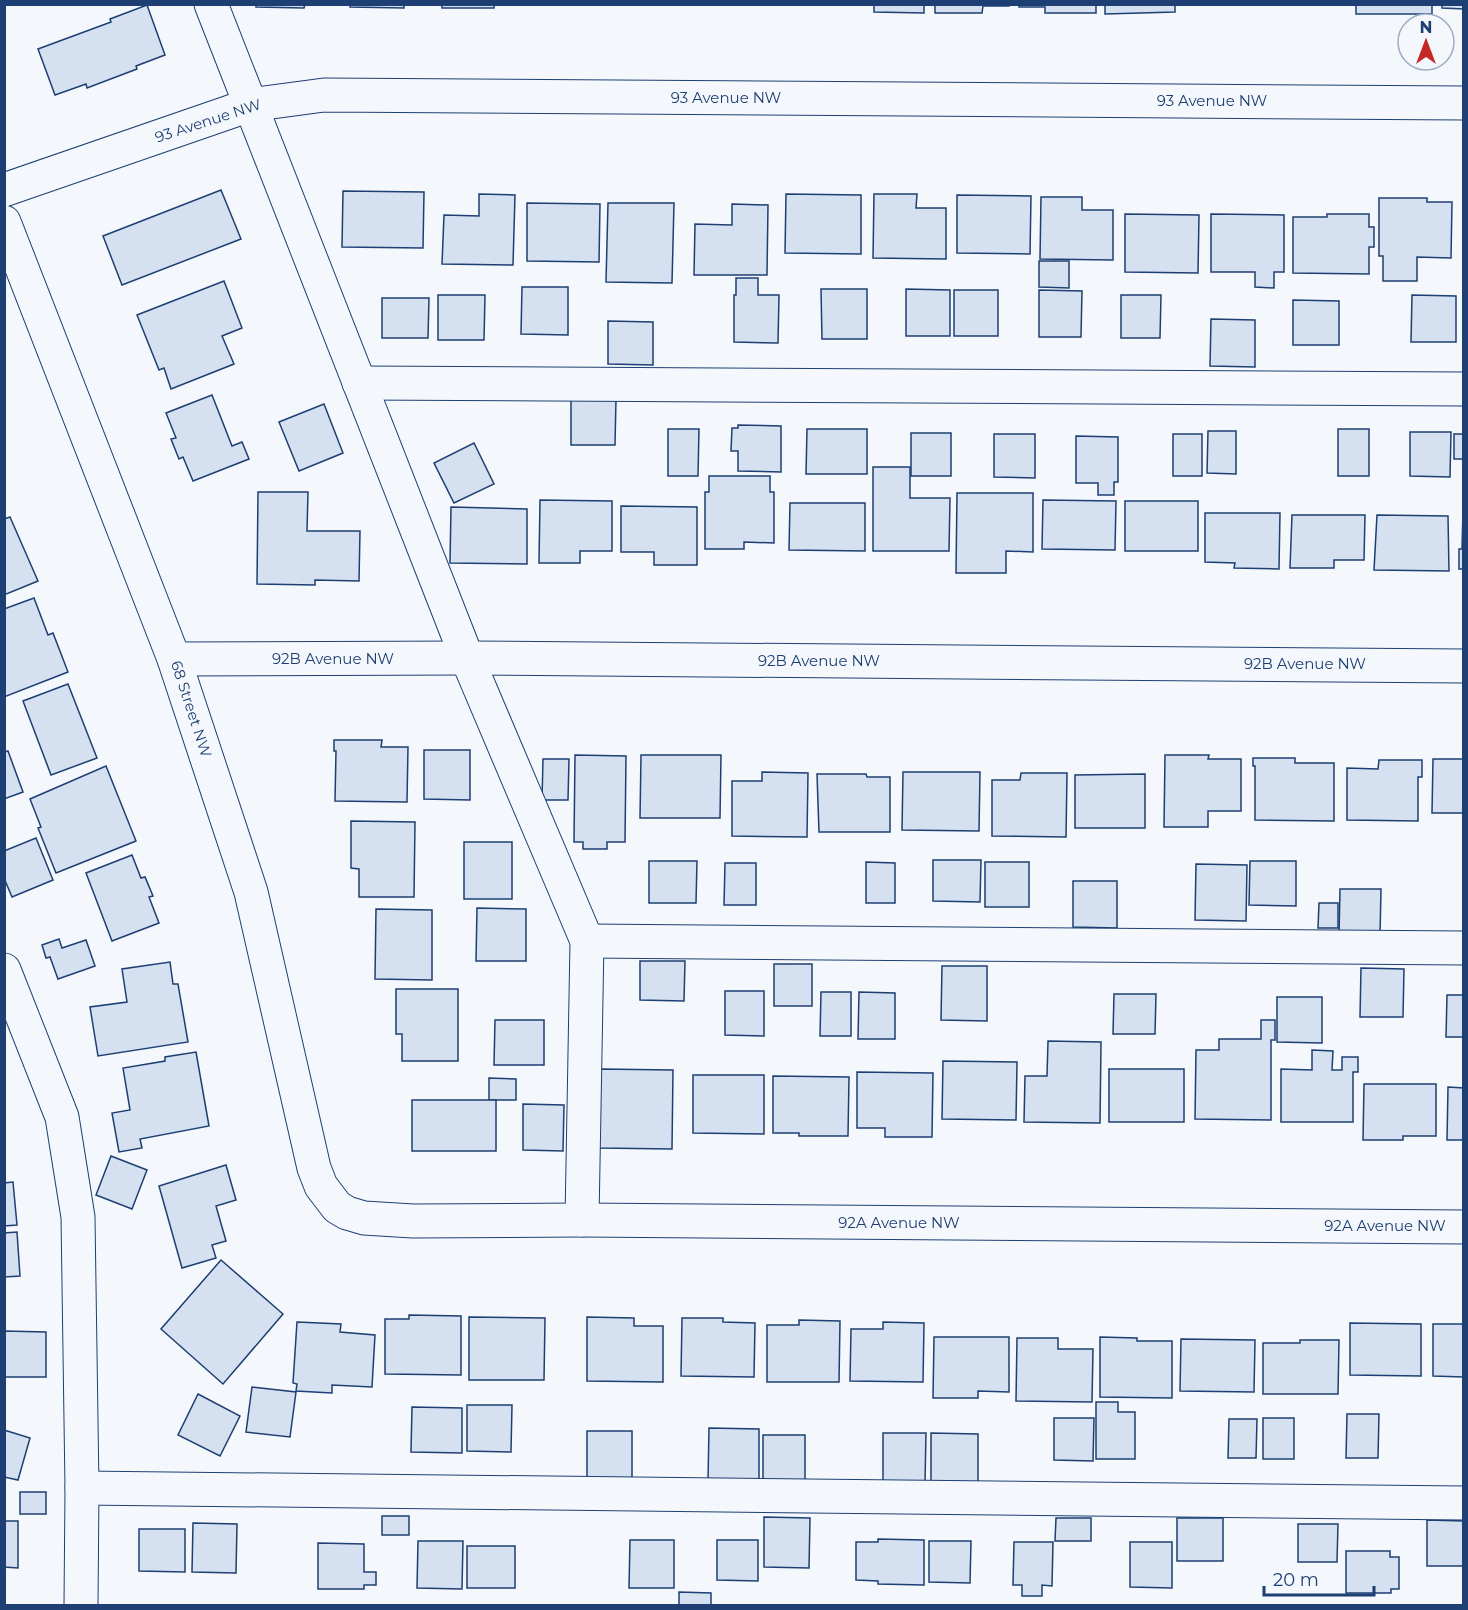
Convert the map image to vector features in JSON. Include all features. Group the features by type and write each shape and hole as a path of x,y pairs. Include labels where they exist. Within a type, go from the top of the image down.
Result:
{"street":[{"path":"211,4 467,658 587,941 582,1220"},
{"name":"93 Avenue NW","path":"4,190 250,105 324,95 1464,103"},
{"name":"68 Street NW","path":"4,222 174,659 251,892 314,1168 321,1186 337,1208"},
{"path":"359,383 1464,389"},
{"name":"92B Avenue NW","path":"174,659 467,658 1464,666"},
{"path":"587,941 1464,948"},
{"path":"4,970 62,1117 78,1217 82,1488 81,1605"},
{"name":"92A Avenue NW","path":"337,1208 364,1218 413,1221 582,1220 1464,1227"},
{"path":"82,1488 1464,1503"}],"building":[{"path":"256,4 305,4 304,8 256,7"},
{"path":"350,4 404,4 404,8 350,7"},
{"path":"442,4 494,4 494,8 442,8"},
{"path":"924,4 924,13 874,12 874,5 847,5"},
{"path":"935,4 1009,4 1009,6 983,6 982,13 935,13"},
{"path":"1019,4 1096,4 1096,13 1045,13 1045,7 1019,7"},
{"path":"1105,4 1175,4 1175,12 1105,14"},
{"path":"1356,4 1432,4 1432,12 1356,14"},
{"path":"1442,4 1464,4 1464,9 1442,8"},
{"path":"147,5 165,55 136,66 137,69 87,88 86,84 55,95 38,49 111,22 110,19"},
{"path":"221,190 241,239 122,285 103,236"},
{"path":"343,191 424,192 423,248 342,247"},
{"path":"479,194 515,195 513,265 442,264 444,215 479,216"},
{"path":"786,194 861,195 861,254 785,253"},
{"path":"874,194 917,194 916,208 946,208 946,259 873,258"},
{"path":"957,195 1031,196 1030,254 957,253"},
{"path":"1041,197 1082,197 1082,210 1113,210 1113,260 1040,259"},
{"path":"1379,198 1427,198 1427,202 1452,202 1451,258 1417,257 1417,281 1383,281 1383,256 1379,256"},
{"path":"527,203 600,204 599,262 527,261"},
{"path":"608,203 674,203 672,283 606,282"},
{"path":"732,204 768,205 767,275 694,275 695,224 732,225"},
{"path":"1125,214 1199,215 1198,273 1125,272"},
{"path":"1211,214 1284,215 1284,272 1274,272 1274,288 1255,287 1255,272 1211,272"},
{"path":"1327,214 1369,214 1369,227 1374,227 1374,247 1369,247 1369,274 1293,273 1293,217 1327,217"},
{"path":"1039,261 1069,261 1069,288 1039,287"},
{"path":"736,278 758,278 758,295 779,295 778,343 734,342"},
{"path":"224,281 242,328 222,336 234,364 171,389 164,368 159,370 137,315"},
{"path":"522,287 568,287 568,335 521,334"},
{"path":"821,289 867,289 867,339 822,339"},
{"path":"906,289 950,290 950,336 906,336"},
{"path":"954,290 998,290 998,336 954,336"},
{"path":"1039,290 1082,291 1081,337 1039,337"},
{"path":"438,295 485,295 484,340 438,340"},
{"path":"1121,295 1161,295 1160,338 1121,338"},
{"path":"1412,295 1456,296 1456,342 1411,342"},
{"path":"382,298 429,298 428,338 382,338"},
{"path":"1293,300 1339,301 1339,345 1293,345"},
{"path":"1211,319 1255,320 1255,367 1210,366"},
{"path":"608,321 653,322 653,365 608,364"},
{"path":"212,395 232,446 242,442 249,459 193,481 183,457 179,459 171,439 176,438 166,413"},
{"path":"571,399 616,399 615,445 571,445"},
{"path":"324,404 343,453 299,471 279,422"},
{"path":"738,425 781,426 781,472 738,471 738,451 731,451 732,428 738,428"},
{"path":"668,429 699,429 698,476 668,476"},
{"path":"807,429 867,429 867,474 806,474"},
{"path":"1338,429 1369,429 1369,476 1338,476"},
{"path":"1208,431 1236,431 1236,474 1207,473"},
{"path":"1410,432 1451,432 1450,477 1410,476"},
{"path":"911,433 951,433 951,476 911,476"},
{"path":"994,434 1035,434 1035,478 994,477"},
{"path":"1173,434 1202,434 1202,476 1173,476"},
{"path":"1454,434 1464,434 1464,459 1454,459"},
{"path":"1076,436 1118,437 1118,482 1114,482 1114,495 1098,495 1098,483 1076,483"},
{"path":"474,443 494,484 454,503 434,463"},
{"path":"873,467 910,467 910,498 950,498 949,551 873,551"},
{"path":"709,476 770,476 770,492 774,492 774,543 744,542 744,549 705,549 705,492 709,492"},
{"path":"258,492 308,492 307,531 360,531 359,581 315,580 315,585 257,584"},
{"path":"957,493 1033,493 1033,552 1006,551 1006,573 956,573"},
{"path":"540,500 612,501 612,551 580,551 580,563 539,563"},
{"path":"1043,500 1116,501 1115,550 1042,549"},
{"path":"1125,501 1198,501 1198,551 1125,551"},
{"path":"790,503 865,503 865,551 789,550"},
{"path":"621,506 697,507 697,565 654,565 654,552 621,552"},
{"path":"451,507 527,509 527,564 450,563"},
{"path":"1463,510 1464,569 1459,569 1459,549 1462,549"},
{"path":"1205,513 1280,513 1279,569 1234,568 1235,563 1205,562"},
{"path":"1292,515 1365,515 1364,560 1334,560 1334,568 1290,568"},
{"path":"1377,515 1448,516 1449,571 1374,570"},
{"path":"10,517 38,581 4,595 4,519"},
{"path":"34,598 48,635 53,633 68,672 4,697 4,609"},
{"path":"68,684 97,758 51,775 23,701"},
{"path":"334,740 382,740 381,747 408,747 407,802 335,801 336,751 334,751"},
{"path":"424,750 470,750 470,800 424,799"},
{"path":"8,751 23,792 4,799 4,752"},
{"path":"575,755 626,756 625,842 607,842 607,849 583,849 583,842 574,842"},
{"path":"641,755 721,755 720,818 640,818"},
{"path":"1165,755 1209,755 1208,759 1241,759 1241,811 1208,811 1208,827 1164,827"},
{"path":"1253,758 1295,758 1295,763 1334,763 1334,821 1255,820"},
{"path":"543,759 569,759 568,800 542,800"},
{"path":"1433,759 1464,759 1464,813 1432,813"},
{"path":"1379,760 1422,760 1422,777 1418,777 1418,821 1347,820 1347,768 1378,769"},
{"path":"106,766 136,841 56,873 38,828 41,827 30,799"},
{"path":"762,772 808,773 807,837 732,836 732,781 762,781"},
{"path":"903,772 980,772 979,831 902,830"},
{"path":"1021,773 1067,773 1066,837 992,836 992,780 1020,780"},
{"path":"817,774 866,774 867,777 890,777 890,832 819,832"},
{"path":"1145,774 1145,828 1075,828 1075,775"},
{"path":"351,821 415,822 414,897 359,897 359,869 351,868"},
{"path":"36,838 53,880 12,897 4,878 4,851"},
{"path":"464,842 512,842 512,899 464,899"},
{"path":"132,855 141,878 145,877 153,896 149,897 159,923 112,941 86,873"},
{"path":"933,860 981,860 980,902 933,901"},
{"path":"649,861 697,861 696,903 649,903"},
{"path":"1250,861 1296,861 1296,906 1249,905"},
{"path":"866,862 895,863 895,903 866,903"},
{"path":"985,862 1029,862 1029,907 985,907"},
{"path":"725,863 756,863 756,905 724,905"},
{"path":"1196,864 1247,865 1246,921 1195,920"},
{"path":"1073,881 1117,881 1117,928 1073,927"},
{"path":"1340,889 1381,889 1380,936 1339,935"},
{"path":"1319,903 1338,903 1338,928 1318,928"},
{"path":"477,908 526,909 526,961 476,961"},
{"path":"376,909 432,910 432,980 375,979"},
{"path":"59,939 62,948 86,940 95,966 58,979 50,957 46,958 42,945"},
{"path":"640,961 685,961 684,1001 640,1000"},
{"path":"170,962 173,984 178,984 188,1042 98,1056 90,1007 127,1002 122,969"},
{"path":"774,964 812,964 812,1006 774,1006"},
{"path":"942,966 987,966 987,1021 941,1020"},
{"path":"1361,968 1404,969 1403,1017 1360,1017"},
{"path":"396,989 458,989 458,1061 402,1061 402,1034 396,1034"},
{"path":"725,991 764,991 764,1036 725,1035"},
{"path":"821,992 851,992 851,1036 820,1036"},
{"path":"859,992 895,993 895,1039 858,1039"},
{"path":"1114,994 1156,994 1155,1034 1113,1034"},
{"path":"1447,995 1464,995 1464,1037 1446,1037"},
{"path":"1277,997 1322,997 1322,1043 1277,1042"},
{"path":"495,1020 544,1020 544,1065 494,1065"},
{"path":"1261,1020 1275,1020 1275,1040 1271,1040 1271,1120 1195,1119 1196,1050 1219,1050 1219,1039 1261,1039"},
{"path":"1048,1041 1101,1042 1100,1123 1024,1122 1025,1076 1047,1076"},
{"path":"1312,1050 1333,1051 1332,1070 1342,1070 1342,1057 1358,1057 1358,1072 1353,1072 1353,1122 1281,1122 1281,1069 1312,1070"},
{"path":"196,1052 209,1126 140,1139 142,1148 119,1152 112,1113 130,1110 123,1068 165,1061 165,1057"},
{"path":"943,1061 1017,1062 1016,1120 942,1119"},
{"path":"600,1069 673,1070 672,1149 599,1148"},
{"path":"1109,1069 1184,1069 1184,1122 1109,1122"},
{"path":"857,1072 933,1073 932,1137 885,1137 885,1128 857,1128"},
{"path":"693,1075 764,1075 764,1134 693,1133"},
{"path":"773,1076 849,1077 848,1136 799,1136 799,1133 773,1133"},
{"path":"489,1078 516,1079 516,1100 489,1100"},
{"path":"1364,1084 1436,1084 1436,1136 1403,1136 1403,1140 1363,1140"},
{"path":"1448,1087 1464,1088 1464,1140 1447,1140"},
{"path":"412,1100 496,1100 496,1151 412,1151"},
{"path":"523,1104 564,1105 563,1151 523,1150"},
{"path":"111,1156 147,1170 132,1209 96,1195"},
{"path":"226,1165 236,1200 216,1206 226,1241 212,1245 216,1258 182,1268 159,1186"},
{"path":"13,1182 17,1225 4,1226 4,1183"},
{"path":"17,1232 20,1276 4,1277 4,1233"},
{"path":"221,1260 283,1314 223,1384 161,1329"},
{"path":"409,1315 461,1316 461,1375 385,1374 385,1319 409,1319"},
{"path":"469,1317 545,1318 544,1380 469,1380"},
{"path":"587,1317 634,1318 634,1326 663,1326 663,1382 587,1381"},
{"path":"682,1318 723,1318 723,1322 755,1323 754,1377 681,1376"},
{"path":"799,1320 840,1321 839,1382 767,1382 767,1325 799,1325"},
{"path":"297,1322 341,1324 340,1332 375,1335 372,1387 332,1385 332,1393 296,1391 297,1384 293,1383"},
{"path":"883,1322 924,1323 923,1382 850,1381 851,1329 883,1329"},
{"path":"1350,1323 1421,1324 1421,1376 1350,1375"},
{"path":"1433,1324 1464,1324 1464,1377 1433,1376"},
{"path":"4,1331 46,1332 46,1377 4,1377"},
{"path":"934,1337 1009,1337 1009,1392 978,1391 978,1398 933,1398"},
{"path":"1100,1337 1137,1338 1137,1341 1172,1341 1172,1398 1100,1397"},
{"path":"1017,1338 1058,1338 1058,1349 1093,1349 1092,1402 1016,1401"},
{"path":"1181,1339 1255,1340 1254,1392 1180,1391"},
{"path":"1300,1340 1339,1340 1338,1394 1263,1394 1263,1343 1300,1343"},
{"path":"252,1387 296,1392 290,1437 246,1432"},
{"path":"198,1394 240,1416 220,1456 178,1435"},
{"path":"1096,1402 1118,1402 1118,1412 1135,1412 1135,1459 1096,1459"},
{"path":"467,1405 512,1405 511,1452 467,1451"},
{"path":"412,1407 462,1408 462,1453 411,1452"},
{"path":"1347,1414 1379,1414 1378,1458 1346,1458"},
{"path":"1054,1418 1094,1418 1093,1461 1054,1460"},
{"path":"1263,1418 1294,1418 1294,1459 1263,1459"},
{"path":"1229,1419 1257,1419 1256,1458 1228,1458"},
{"path":"709,1428 759,1429 759,1482 708,1482"},
{"path":"4,1430 30,1438 18,1480 4,1477"},
{"path":"587,1431 632,1431 632,1480 587,1480"},
{"path":"883,1433 926,1433 925,1483 883,1482"},
{"path":"931,1433 978,1434 978,1483 931,1483"},
{"path":"763,1435 805,1435 805,1481 763,1480"},
{"path":"20,1492 46,1492 46,1514 20,1514"},
{"path":"382,1516 409,1516 409,1535 382,1535"},
{"path":"764,1517 810,1518 809,1568 764,1567"},
{"path":"1056,1518 1091,1518 1091,1541 1055,1541"},
{"path":"1177,1518 1223,1518 1223,1561 1177,1561"},
{"path":"1427,1520 1464,1521 1464,1566 1427,1566"},
{"path":"4,1521 18,1521 18,1568 4,1567"},
{"path":"193,1523 237,1524 236,1573 192,1572"},
{"path":"1298,1524 1338,1524 1337,1562 1298,1562"},
{"path":"139,1529 185,1529 185,1572 139,1571"},
{"path":"878,1539 924,1540 924,1585 878,1584 878,1581 856,1580 856,1542 878,1542"},
{"path":"630,1540 674,1540 674,1588 629,1588"},
{"path":"717,1540 758,1540 758,1581 717,1580"},
{"path":"418,1541 463,1541 462,1589 417,1588"},
{"path":"929,1541 971,1541 970,1583 929,1582"},
{"path":"1014,1542 1053,1542 1052,1586 1042,1585 1042,1596 1022,1596 1022,1585 1013,1585"},
{"path":"1130,1542 1172,1542 1172,1588 1130,1587"},
{"path":"318,1543 364,1544 364,1572 376,1572 376,1585 364,1585 364,1589 318,1589"},
{"path":"467,1546 515,1546 515,1588 467,1588"},
{"path":"1346,1551 1390,1551 1390,1557 1399,1557 1399,1589 1391,1589 1391,1593 1346,1593"},
{"path":"679,1592 711,1593 711,1606 679,1606"}]}
